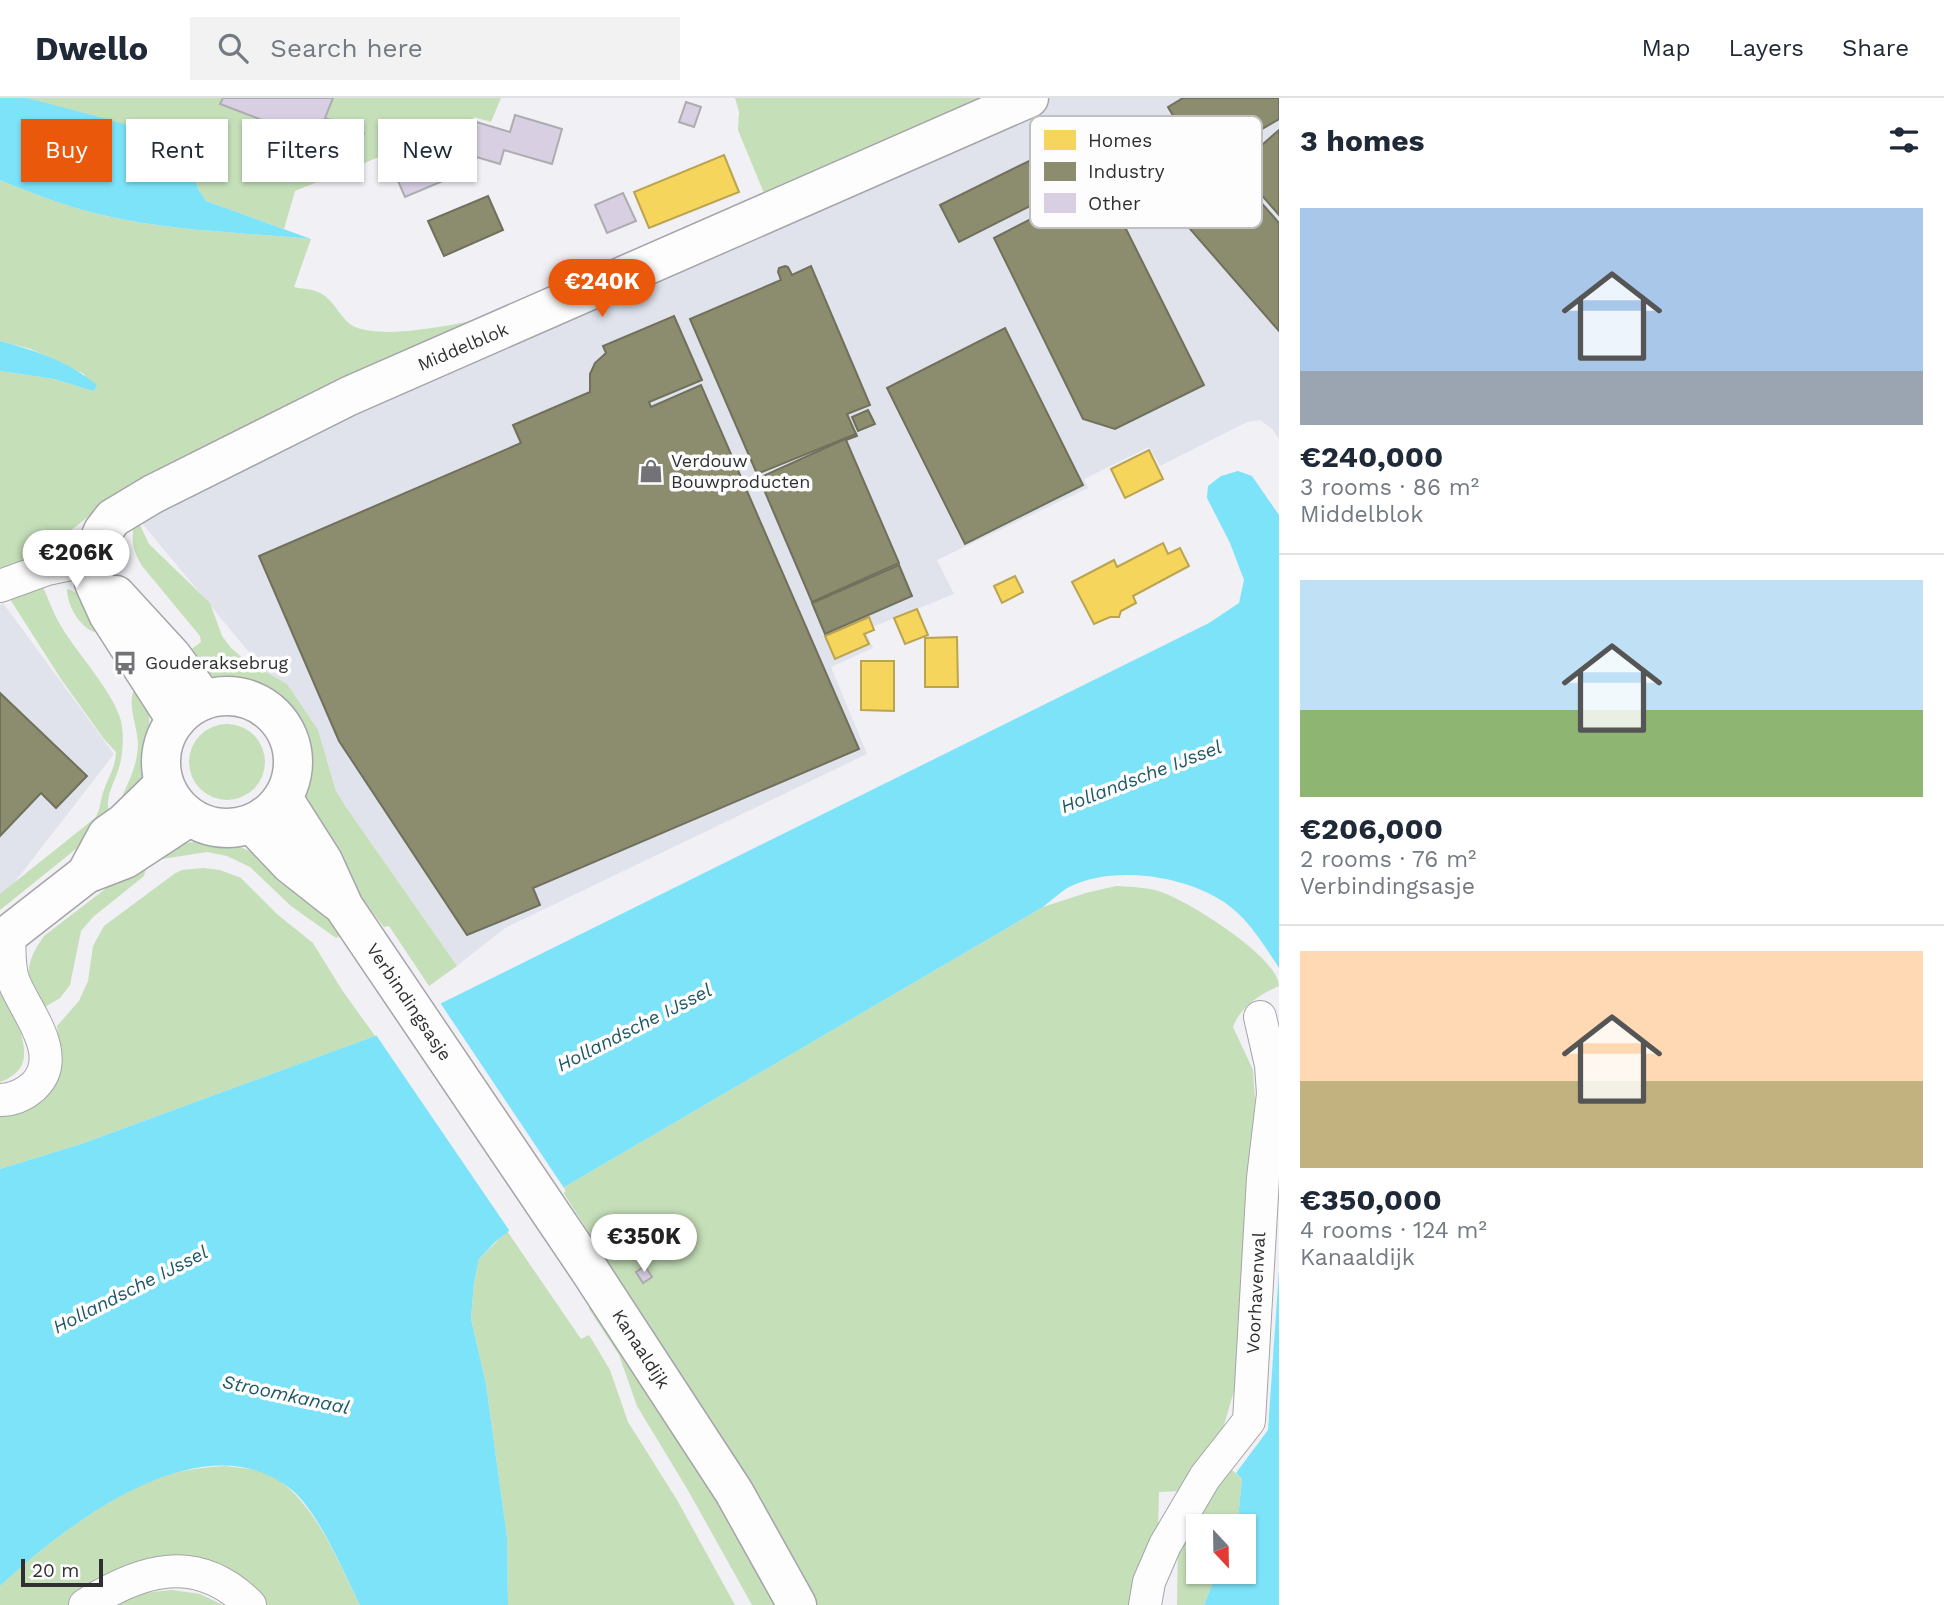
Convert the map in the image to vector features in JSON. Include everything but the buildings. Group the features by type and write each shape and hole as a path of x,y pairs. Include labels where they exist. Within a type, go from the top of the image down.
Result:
{"main road":[{"name":"Middelblok","path":"93,559 103,531 113,518 153,494 349,396 1029,98"},
{"path":"93,559 94,583 108,614 190,710"},
{"path":"226,696 247,699 275,717 287,735 292,756 291,778 283,798 269,813 252,824 220,828 189,817 174,803 164,784 161,755 166,737 190,710 226,696"},
{"path":"86,874 107,835 164,784"},
{"name":"Verbindingsasje","path":"283,798 323,861 344,907 474,1098"},
{"path":"5,937 86,874 125,859 189,817"},
{"name":"Verbindingsasje","path":"252,824 290,864 344,907"},
{"name":"Kanaaldijk","path":"474,1098 734,1492 797,1605"}],"street":[{"path":"0,586 38,571 93,559"},
{"path":"0,1100 18,1097 39,1081 46,1057 38,1028 13,980 5,937"},
{"name":"Voorhavenwal","path":"1144,1605 1149,1582 1165,1545 1205,1477 1249,1421 1263,1178 1273,1094 1271,1065 1260,1017"},
{"name":"Voorhavenwal","path":"1164,1605 1165,1545"},
{"path":"85,1605 130,1579 152,1572 176,1571 204,1576 228,1587 250,1605"}],"shaded area":[{"path":"1031,98 1279,98 1279,439 1272,429 1260,420 1247,422 1160,466 1149,447 1084,479 1088,488 937,560 954,594 865,630 873,648 831,667 867,754 505,928 457,966 346,807 336,791 327,759 293,705 141,522 147,504"},
{"path":"3,603 114,754 0,901 0,605"}],"green space":[{"path":"27,98 501,98 491,122 474,117 378,119 378,157 364,163 364,119 242,119 242,182 317,182 295,191 284,229 206,201 198,189 196,182 228,182 228,119 126,119 126,130 112,125 112,119 93,119"},
{"path":"735,98 991,98 766,198 738,130 739,112"},
{"path":"0,180 63,204 127,220 179,228 311,239 294,287 325,296 355,327 370,331 408,331 505,315 95,511 38,557 0,569 0,371 54,379 93,391 84,374 31,349 0,341"},
{"path":"138,521 149,544 210,603 222,636 231,648 245,660 287,684 318,730 336,791 457,966 429,986 389,926 384,927 365,903 361,903 306,799 303,749 292,721 268,696 217,679 204,672 185,654 201,642 200,636 139,561 133,541 134,524"},
{"path":"43,587 58,621 117,709 122,726 122,754 108,798 112,820 0,910 0,894 95,818 116,752 61,679 8,596"},
{"path":"67,589 84,599 101,628 94,632 79,620 69,602"},
{"path":"134,690 149,711 150,747 141,781 121,799 132,773 138,745 132,710"},
{"path":"220,724 234,724 248,730 259,741 265,762 262,777 254,789 234,800 220,800 206,794 195,783 189,769 189,755 195,741 206,730"},
{"path":"210,841 240,847 257,854 334,922 341,935 336,938 291,906 250,867 227,856 207,852 162,859 155,853 182,843"},
{"path":"143,860 146,869 144,876 93,917 81,931 70,985 60,998 45,1007 30,980 30,964 37,946 44,936"},
{"path":"182,870 220,870 241,878 278,915 313,943 375,1036 81,1144 0,1169 0,1113 60,1052 57,1026 79,1001 88,981 93,946 104,926 174,874"},
{"path":"1116,886 1159,891 1212,919 1249,946 1264,961 1275,974 1279,986 1252,1002 1240,1013 1233,1027 1253,1070 1255,1099 1236,1384 1224,1425 1180,1499 1179,1491 1159,1492 1158,1530 1134,1605 812,1605 618,1283 620,1281 561,1189 1043,907"},
{"path":"0,986 23,1022 19,1027 24,1053 21,1067 0,1082"},
{"path":"507,1231 581,1339 589,1335 610,1370 628,1422 677,1500 735,1605 508,1605 507,1537 486,1384 471,1319 479,1259"},
{"path":"590,1306 699,1467 774,1605 752,1605 637,1406 619,1355 589,1309"},
{"path":"225,1466 253,1469 268,1474 284,1484 298,1498 323,1532 360,1605 265,1605 214,1569 82,1594 68,1605 0,1605 0,1586 58,1537 103,1506 149,1482 171,1474"},
{"path":"1231,1469 1242,1479 1238,1514 1196,1514"},
{"path":"1186,1527 1186,1584 1212,1584 1204,1605 1177,1605 1178,1537"},
{"path":"172,1590 200,1594 223,1605 112,1605 141,1593"}],"water":[{"path":"0,98 27,98 106,119 21,119 21,182 112,182 112,121 126,125 126,182 196,182 206,201 311,239 179,228 127,220 63,204 0,180"},
{"path":"0,341 51,358 97,385 93,391 54,379 0,371"},
{"path":"1238,471 1252,476 1279,515 1279,968 1241,916 1233,908 1207,893 1189,885 1148,876 1106,876 1087,880 1069,887 1043,907 561,1189 495,1242 479,1259 471,1319 486,1384 507,1537 508,1605 360,1605 321,1528 292,1490 257,1471 218,1466 178,1472 137,1488 61,1535 0,1586 0,1169 81,1144 375,1036 1209,623 1239,603 1244,580 1230,543 1207,498 1208,486 1221,476"},
{"path":"1279,1270 1279,1605 1204,1605 1212,1584 1256,1584 1256,1514 1238,1514 1242,1479 1236,1473 1268,1430"}],"pier":[{"path":"439,1001 566,1191 511,1233 374,1032"}],"place":[{"name":"Verdouw Bouwproducten","path":"651,471"},
{"name":"Gouderaksebrug","path":"125,663"}],"water label":[{"name":"Hollandsche IJssel","path":"1141,776"},
{"name":"Hollandsche IJssel","path":"634,1027"},
{"name":"Hollandsche IJssel","path":"130,1289"},
{"name":"Stroomkanaal","path":"286,1394"}]}
